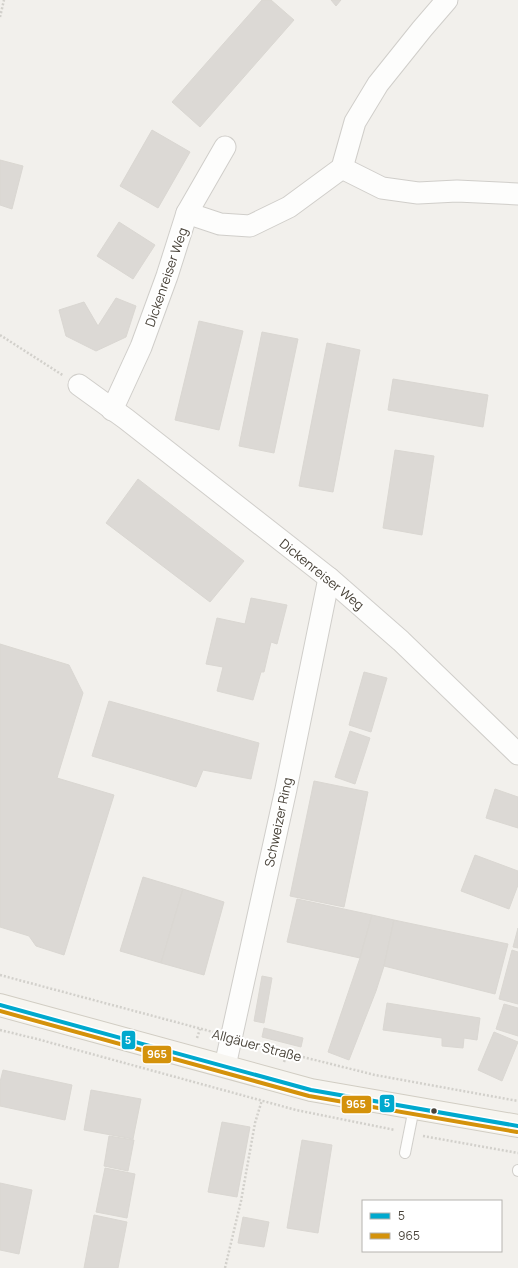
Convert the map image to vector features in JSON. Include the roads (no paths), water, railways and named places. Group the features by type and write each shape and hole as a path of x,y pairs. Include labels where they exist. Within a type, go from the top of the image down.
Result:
{"main road":[{"path":"0,1005 311,1090 518,1126"}],"street":[{"path":"187,212 220,224 250,226 289,207 342,168 355,122 378,84 417,34 447,0"},
{"name":"Dickenreiser Weg","path":"112,410 141,347 167,276 187,212 225,147"},
{"path":"342,168 382,188 418,194 457,191 518,194"},
{"name":"Dickenreiser Weg","path":"79,386 126,419 329,578 401,641 518,754"},
{"name":"Schweizer Ring","path":"225,1066 286,789 329,578"}],"lane":[{"path":"406,1153 414,1108"}]}
